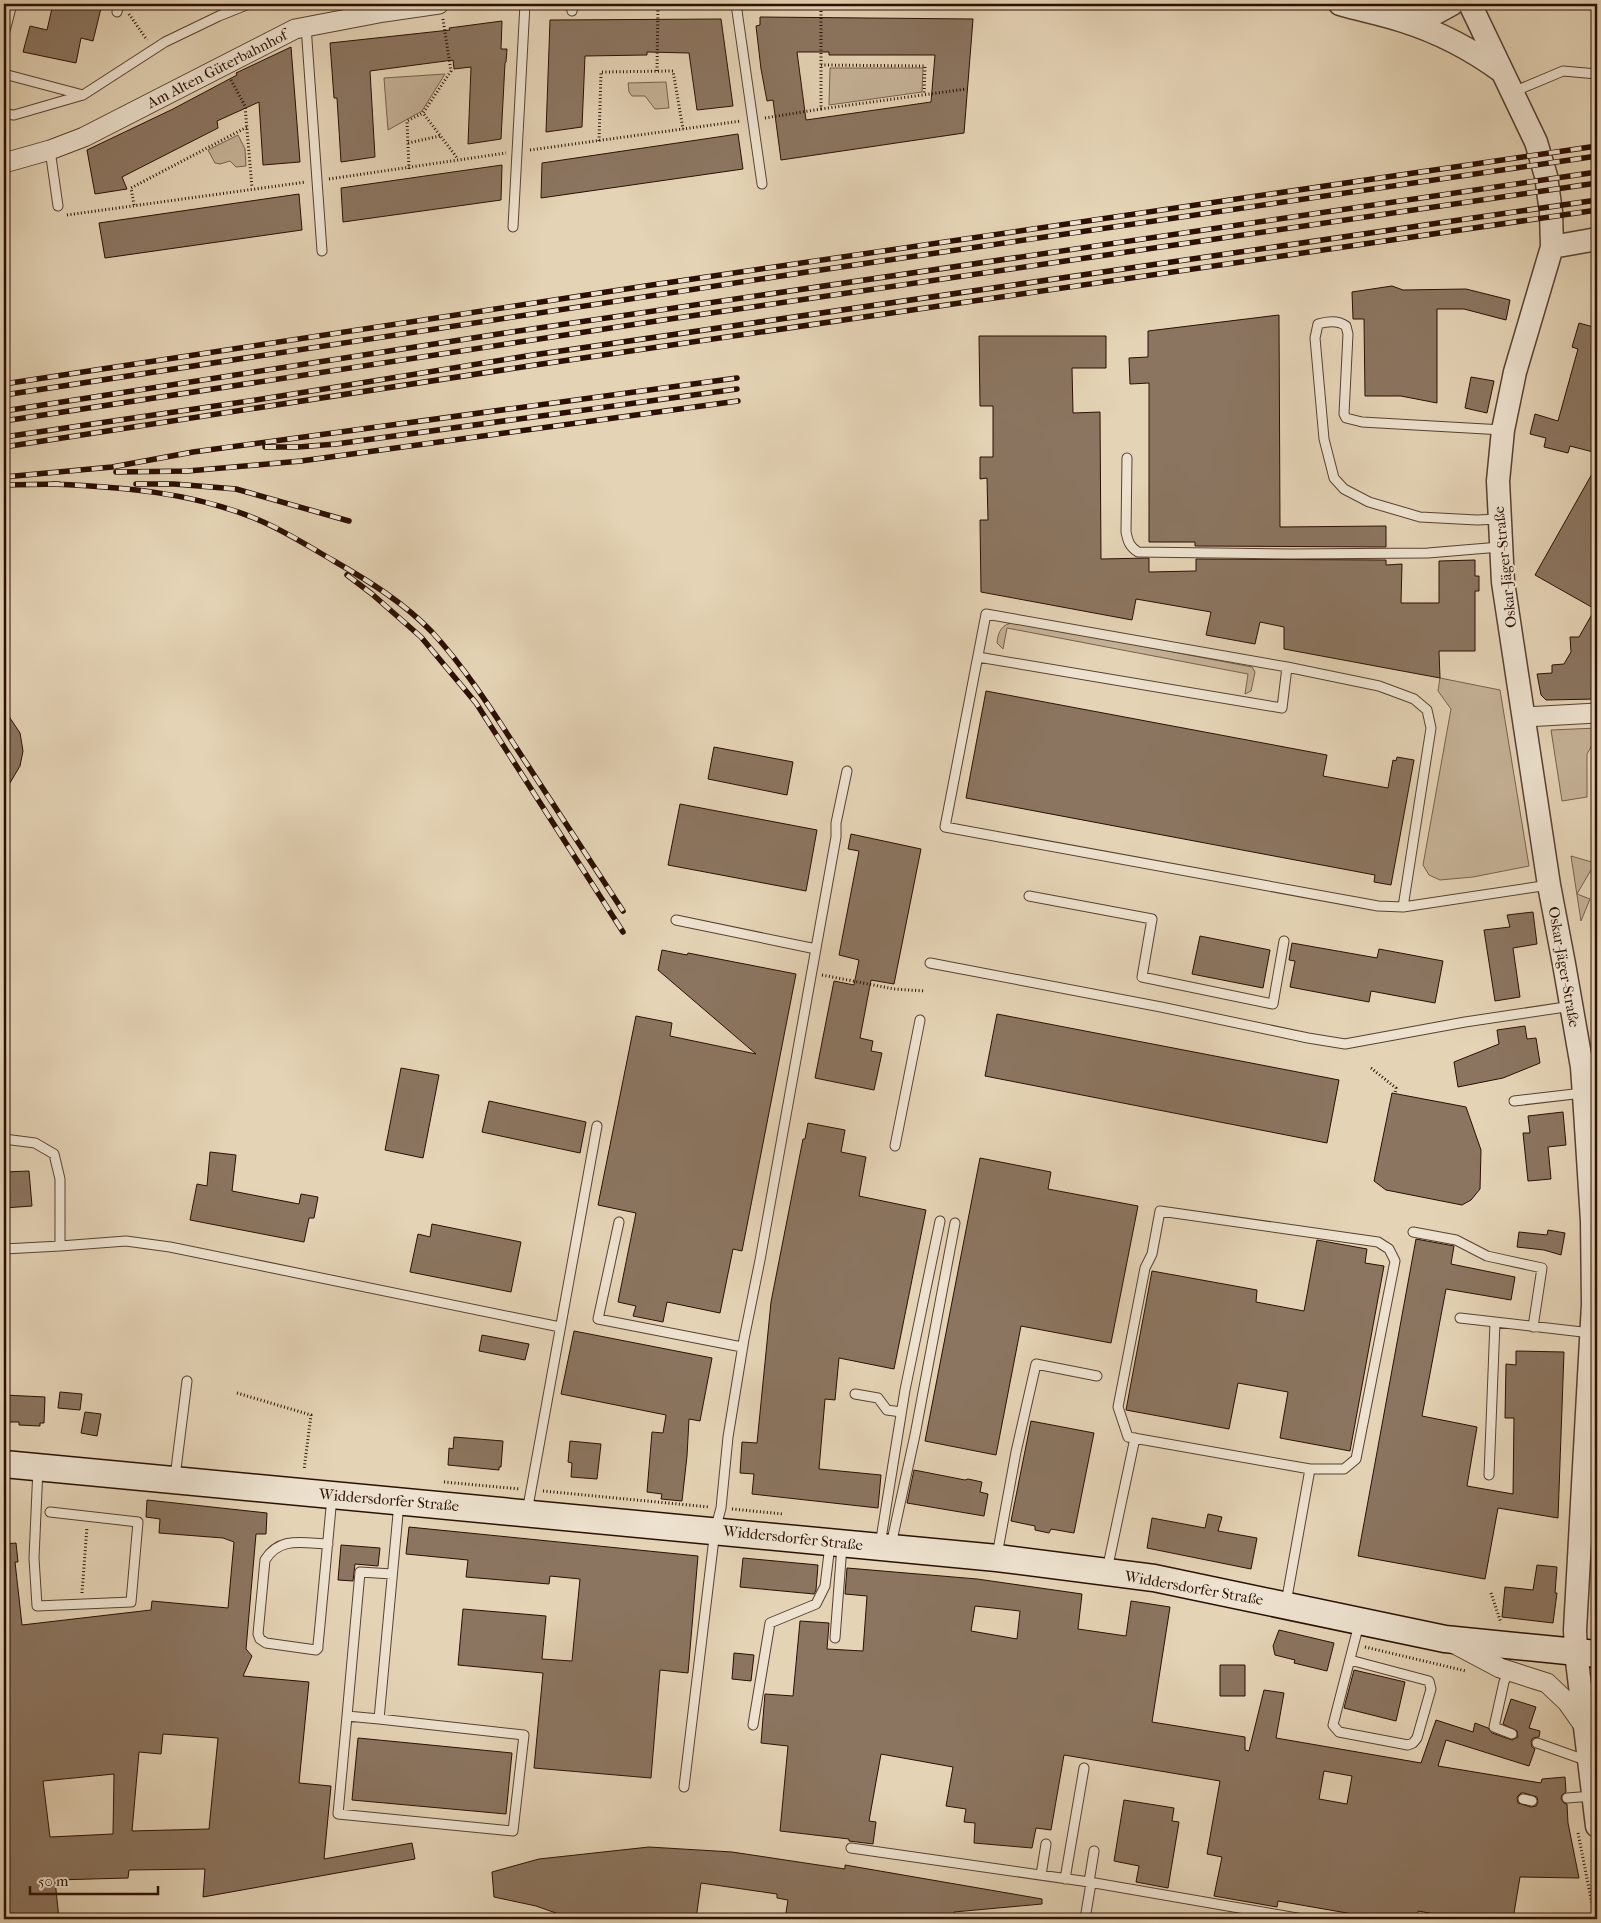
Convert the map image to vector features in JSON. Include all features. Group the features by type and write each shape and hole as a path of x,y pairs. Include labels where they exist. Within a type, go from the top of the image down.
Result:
{"main road":[{"name":"Widdersdorfer Straße","path":"4,1464 997,1558 1154,1578 1285,1605 1357,1633 1445,1639 1586,1654"}],"street":[{"name":"Am Alten Güterbahnhof","path":"4,163 50,150 84,137 295,29 439,4"},
{"path":"1340,4 1403,20 1458,44 1475,53 1509,82"},
{"path":"1403,20 1430,16 1452,4"},
{"name":"Oskar-Jäger-Straße","path":"1470,4 1509,82 1536,142 1546,176 1551,212 1552,247 1515,372 1503,430 1498,481 1499,519 1504,582 1549,886 1585,1082 1592,1221 1593,1304 1575,1630 1586,1654 1584,1726 1597,1826"},
{"path":"1552,247 1597,239"},
{"path":"1525,717 1597,713"},
{"name":"Oskar-Jäger-Straße","path":"1445,1639 1500,1668 1547,1683 1567,1702 1584,1726"}],"lane":[{"path":"4,35 12,4"},
{"path":"4,114 14,115 83,95 165,42 218,16 249,4"},
{"path":"513,227 526,4"},
{"path":"736,4 762,184"},
{"path":"306,26 322,251"},
{"path":"1509,82 1563,71 1597,74"},
{"path":"4,74 83,95"},
{"path":"50,150 58,206"},
{"path":"1499,519 1420,517 1369,502 1344,490 1334,478 1324,439 1315,338 1318,324 1341,322 1346,326 1348,334 1344,414 1346,418 1362,422 1503,430"},
{"path":"1127,458 1126,532 1128,542 1138,552 1428,553 1501,547"},
{"path":"1403,907 1431,728 1427,710 1414,699 1380,686 1287,667 986,614 945,827 1378,906 1403,907 1549,886"},
{"path":"978,657 1282,708 1287,667"},
{"path":"684,1787 715,1530 721,1508 728,1437 742,1347 812,974 836,837 836,823 847,771"},
{"path":"1029,896 1152,919 1142,977 1273,1004 1284,941"},
{"path":"676,920 816,948"},
{"path":"930,963 1345,1044 1465,1022 1572,1006"},
{"path":"895,1146 920,1020"},
{"path":"1514,1101 1585,1082"},
{"path":"527,1513 597,1126"},
{"path":"4,1138 36,1143 54,1154 60,1179 60,1246"},
{"path":"1160,1211 1378,1242 1389,1249 1395,1261 1356,1459 1344,1469 1310,1469 1128,1436 1118,1407 1145,1268 1152,1254 1160,1211"},
{"path":"885,1548 901,1412 940,1221"},
{"path":"619,1222 598,1320 742,1347"},
{"path":"885,1548 915,1435 955,1223"},
{"path":"1413,1232 1456,1240 1488,1256 1542,1268 1533,1327"},
{"path":"4,1249 126,1241 170,1247 560,1327"},
{"path":"1460,1318 1592,1333"},
{"path":"1490,1475 1495,1322"},
{"path":"997,1558 1016,1452 1036,1364 1097,1376"},
{"path":"175,1480 187,1381"},
{"path":"855,1394 878,1398 886,1410 901,1412"},
{"path":"1106,1573 1135,1438"},
{"path":"38,1467 34,1558 37,1606 131,1602 138,1522 50,1512"},
{"path":"1285,1605 1310,1469"},
{"path":"328,1544 284,1542 270,1551 265,1560 258,1634 260,1639 266,1643 316,1650 318,1648 328,1544 332,1495"},
{"path":"380,1719 399,1501"},
{"path":"834,1638 836,1543"},
{"path":"753,1725 770,1623 816,1604 825,1586 836,1543"},
{"path":"347,1716 524,1735 513,1831 338,1814 360,1572 392,1574"},
{"path":"1350,1660 1429,1681 1431,1689 1417,1738 1413,1743 1408,1745 1338,1732 1335,1729 1334,1720 1357,1633"},
{"path":"1509,1671 1504,1682 1494,1727 1512,1734"},
{"path":"1537,1743 1589,1762"},
{"path":"1066,1879 1084,1768"},
{"path":"1567,1798 1594,1796"},
{"path":"1041,1875 1046,1844"},
{"path":"851,1848 1041,1875 1303,1919"},
{"path":"1085,1919 1094,1851"}],"path":[{"path":"657,71 658,4"},
{"path":"821,4 821,109"},
{"path":"118,8 127,12 146,38"},
{"path":"409,168 407,121 423,113 451,70 445,27"},
{"path":"821,65 925,66 924,95"},
{"path":"599,141 601,72 673,71 683,129"},
{"path":"230,79 245,106 252,188"},
{"path":"58,206 60,216 966,89"},
{"path":"423,113 458,159"},
{"path":"134,205 131,188 247,127"},
{"path":"408,143 440,136"},
{"path":"812,974 894,989 925,991"},
{"path":"1371,1068 1396,1088 1395,1093"},
{"path":"237,1393 312,1415 304,1470"},
{"path":"81,1604 88,1516"},
{"path":"1490,1593 1501,1622"},
{"path":"1357,1633 1471,1672"}],"shaded area":[{"path":"830,68 923,68 922,92 829,105"},
{"path":"445,74 422,111 388,130 384,78"},
{"path":"666,82 669,108 655,109 645,96 632,96 629,92 628,83"},
{"path":"238,135 245,149 246,166 236,167 230,161 220,164 215,163 208,150"},
{"path":"1015,622 1252,667 1255,672 1251,691 1245,694 1248,674 1007,628 1003,649 997,643 998,635 1004,626"},
{"path":"1440,678 1500,690 1529,866 1473,877 1440,880 1429,875 1423,865 1451,709 1438,691"},
{"path":"1597,728 1597,743 1592,745 1587,754 1587,797 1562,801 1551,730"},
{"path":"1571,856 1595,863 1577,894 1590,899 1581,921"}],"building":[{"path":"53,4 102,4 93,41 81,38 76,63 23,52 30,26 47,30"},
{"path":"760,17 973,19 964,133 781,160 773,100 767,101 761,69 756,26 760,25","holes":["797,52 829,52 829,55 935,55 931,102 806,120"]},
{"path":"721,19 733,106 697,110 689,53 647,52 647,55 585,56 582,127 546,132 550,20"},
{"path":"502,21 501,49 507,49 501,139 468,144 471,67 454,69 453,60 370,71 375,157 341,162 337,98 334,98 330,43 450,30 449,28"},
{"path":"291,47 300,162 263,165 259,102 217,121 218,128 122,177 127,189 95,194 87,150 173,109 237,75 236,73"},
{"path":"738,134 743,169 541,198 542,163"},
{"path":"502,165 501,200 343,222 341,188"},
{"path":"299,194 302,230 105,258 99,223"},
{"path":"1392,286 1403,290 1466,289 1510,300 1506,320 1464,309 1437,309 1437,403 1401,396 1365,396 1364,319 1353,319 1352,292"},
{"path":"1279,315 1280,527 1386,526 1386,547 1195,546 1195,542 1149,542 1149,383 1130,384 1129,358 1148,357 1148,331"},
{"path":"1579,323 1597,328 1597,453 1570,446 1568,453 1544,447 1546,438 1530,434 1535,414 1558,421 1578,349 1572,347"},
{"path":"979,336 1106,336 1106,368 1072,368 1073,413 1100,412 1101,559 1149,558 1149,572 1196,571 1196,559 1386,560 1386,565 1402,564 1401,603 1439,603 1439,561 1475,560 1475,576 1479,576 1479,591 1475,591 1475,651 1439,651 1440,678 1284,649 1284,627 1260,622 1255,644 1206,635 1211,612 1136,599 1132,620 981,592 980,520 988,520 987,478 980,479 980,457 993,457 993,406 980,406"},
{"path":"1471,377 1494,381 1487,413 1465,408"},
{"path":"1597,465 1597,699 1546,700 1541,695 1537,674 1552,673 1552,665 1564,664 1571,652 1570,637 1579,637 1595,609 1535,575"},
{"path":"986,691 1327,755 1323,776 1388,788 1393,760 1396,761 1397,757 1414,760 1391,885 1374,882 1375,875 966,798"},
{"path":"4,709 20,733 23,751 20,766 4,793"},
{"path":"714,747 793,762 787,795 708,779"},
{"path":"680,804 817,830 806,891 668,865"},
{"path":"851,834 921,849 894,984 871,980 860,1038 873,1041 871,1051 882,1053 874,1090 815,1078 834,981 854,985 859,960 839,955 859,851 848,849"},
{"path":"1533,912 1537,944 1513,948 1520,997 1495,1001 1484,930 1510,927 1507,915"},
{"path":"1200,936 1270,950 1263,988 1192,974"},
{"path":"1292,943 1377,958 1379,949 1443,961 1435,1003 1371,991 1369,1002 1290,987 1295,961 1289,960"},
{"path":"662,950 687,955 688,953 796,974 742,1251 733,1249 720,1313 667,1302 663,1322 633,1316 636,1306 618,1302 636,1213 598,1205 636,1016 672,1023 670,1036 756,1054 658,970"},
{"path":"997,1014 1339,1080 1327,1143 985,1076"},
{"path":"1525,1026 1527,1039 1536,1038 1540,1063 1503,1078 1458,1087 1454,1062 1499,1044 1497,1030"},
{"path":"401,1068 439,1075 423,1158 385,1150"},
{"path":"1392,1093 1466,1107 1481,1150 1480,1189 1471,1200 1462,1205 1386,1190 1374,1181"},
{"path":"489,1101 586,1122 580,1153 482,1132"},
{"path":"1563,1112 1566,1145 1548,1147 1551,1179 1528,1181 1523,1133 1530,1133 1528,1116"},
{"path":"808,1123 845,1130 841,1152 866,1157 859,1196 926,1210 894,1369 839,1358 835,1400 825,1399 819,1469 881,1475 878,1508 752,1494 754,1474 740,1473 742,1442 757,1443 771,1302 803,1139 805,1139"},
{"path":"210,1152 236,1155 232,1191 299,1204 301,1194 318,1197 314,1218 309,1218 304,1242 190,1220 197,1184 207,1186"},
{"path":"980,1158 1051,1172 1048,1189 1138,1206 1111,1343 1021,1326 996,1455 925,1441"},
{"path":"29,1171 32,1206 4,1208 4,1172"},
{"path":"432,1224 521,1242 511,1292 410,1272 418,1234 430,1237"},
{"path":"1548,1230 1565,1233 1561,1255 1544,1250 1517,1247 1519,1232 1547,1235"},
{"path":"1416,1239 1454,1246 1451,1264 1515,1277 1511,1300 1446,1289 1422,1416 1477,1427 1467,1486 1513,1494 1514,1418 1505,1418 1506,1364 1516,1365 1516,1351 1564,1352 1558,1518 1498,1508 1485,1579 1358,1556"},
{"path":"1317,1240 1367,1249 1365,1263 1384,1266 1350,1451 1280,1438 1288,1392 1238,1383 1229,1429 1126,1410 1152,1271 1257,1290 1256,1302 1304,1311"},
{"path":"574,1331 712,1358 700,1421 689,1419 682,1501 661,1499 662,1494 647,1492 652,1432 663,1433 666,1415 561,1394"},
{"path":"482,1335 529,1344 525,1360 479,1351"},
{"path":"60,1392 82,1394 80,1410 58,1408"},
{"path":"4,1395 45,1397 44,1423 40,1423 40,1426 19,1425 19,1422 4,1422"},
{"path":"85,1412 101,1414 97,1436 81,1433"},
{"path":"1031,1421 1094,1433 1074,1533 1051,1529 1049,1533 1035,1530 1035,1526 1011,1521"},
{"path":"454,1437 503,1441 501,1467 499,1467 499,1470 448,1465 449,1448 453,1449"},
{"path":"570,1441 601,1444 597,1479 571,1477 572,1463 568,1462"},
{"path":"914,1470 982,1482 980,1492 988,1494 984,1516 907,1503"},
{"path":"147,1500 267,1513 266,1534 256,1534 246,1649 252,1656 243,1676 309,1682 299,1783 331,1786 324,1859 412,1843 415,1859 203,1897 205,1869 129,1870 128,1878 55,1880 59,1919 44,1919 44,1915 4,1919 4,1544 16,1543 18,1562 15,1562 22,1625 151,1610 152,1601 228,1608 234,1542 223,1538 159,1533 160,1519 146,1517","holes":["163,1734 218,1738 209,1829 132,1831 139,1752 161,1754","114,1774 113,1834 50,1837 43,1781"]},
{"path":"1208,1514 1222,1517 1218,1531 1257,1538 1251,1569 1147,1548 1152,1518 1205,1528"},
{"path":"409,1527 698,1556 688,1673 660,1670 651,1778 534,1768 543,1673 458,1665 463,1609 546,1616 542,1659 572,1661 580,1579 550,1576 549,1584 466,1577 468,1560 406,1554"},
{"path":"341,1545 380,1548 378,1566 355,1564 353,1581 338,1580"},
{"path":"743,1558 818,1565 816,1590 814,1594 740,1587"},
{"path":"1537,1565 1557,1567 1555,1593 1557,1593 1553,1623 1502,1617 1505,1587 1533,1590"},
{"path":"847,1568 977,1579 1082,1594 1078,1629 1126,1636 1131,1601 1170,1607 1152,1722 1245,1737 1245,1750 1249,1751 1264,1690 1284,1693 1276,1738 1421,1763 1436,1720 1473,1732 1475,1723 1488,1728 1492,1733 1512,1740 1518,1737 1517,1731 1503,1724 1511,1699 1536,1707 1529,1728 1540,1731 1539,1737 1533,1738 1531,1741 1532,1747 1535,1749 1529,1766 1446,1740 1438,1766 1541,1783 1542,1779 1565,1777 1566,1792 1562,1795 1561,1799 1567,1804 1568,1823 1579,1878 1520,1877 1513,1919 1463,1919 1418,1911 1417,1916 1414,1915 1414,1919 1370,1919 1370,1917 1278,1901 1277,1907 1214,1896 1222,1857 1207,1854 1220,1781 1064,1755 1051,1830 1036,1828 1032,1848 974,1843 975,1823 964,1822 966,1809 946,1806 953,1767 881,1754 869,1821 876,1822 873,1844 849,1841 849,1839 780,1831 788,1746 761,1743 765,1694 793,1696 800,1621 829,1623 827,1649 863,1651 867,1596 845,1594","holes":["975,1606 1020,1611 1017,1639 971,1631","1324,1771 1352,1776 1347,1804 1319,1799","1521,1793 1537,1797 1538,1802 1536,1806 1531,1807 1518,1803 1517,1797"]},
{"path":"1279,1630 1334,1643 1327,1671 1294,1663 1295,1660 1275,1655 1273,1646"},
{"path":"734,1653 754,1655 751,1681 732,1679"},
{"path":"1220,1665 1245,1665 1245,1696 1220,1696"},
{"path":"1354,1670 1405,1682 1396,1721 1344,1708"},
{"path":"358,1738 512,1753 506,1814 352,1800"},
{"path":"1124,1800 1174,1808 1172,1821 1179,1822 1168,1888 1136,1882 1139,1866 1114,1861"},
{"path":"649,1847 732,1852 845,1869 845,1865 1042,1899 1042,1904 954,1912 955,1919 785,1919 788,1900 777,1898 777,1894 701,1883 696,1919 573,1919 536,1906 494,1897 492,1872 539,1859"}],"railway":[{"path":"4,384 652,285 1597,146"},
{"path":"4,395 807,272 1597,156"},
{"path":"4,411 505,333 1597,172"},
{"path":"4,421 663,320 1597,183"},
{"path":"4,437 256,400 533,355 1597,200"},
{"path":"4,447 535,365 1597,210"},
{"path":"4,477 112,467 193,452 737,378"},
{"path":"265,447 336,444 737,389"},
{"path":"116,472 188,471 301,461 738,401"},
{"path":"53,484 155,492 230,509 264,522 295,538 386,593 432,632 469,677 623,911"},
{"path":"4,485 59,484"},
{"path":"136,484 174,484 236,489 349,521"},
{"path":"347,575 421,637 476,703 623,932"}]}
